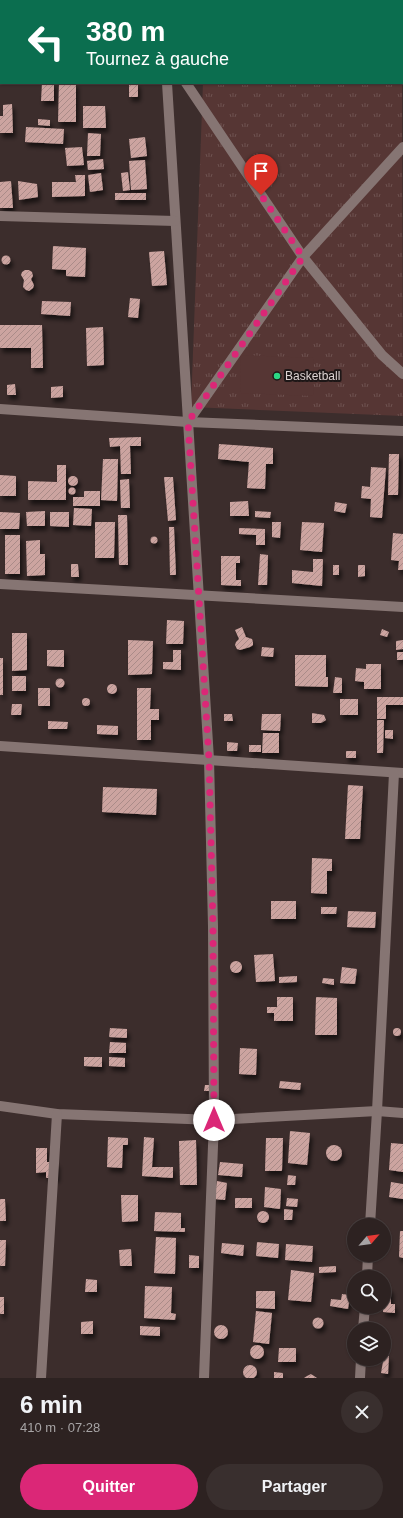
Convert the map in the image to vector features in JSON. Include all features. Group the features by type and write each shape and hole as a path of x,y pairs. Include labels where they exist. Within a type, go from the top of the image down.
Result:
{"street":[{"path":"167,84 209,759 213,926 214,1120 204,1378"},
{"path":"187,84 303,257 382,355 403,374"},
{"path":"188,422 303,257 403,147"},
{"path":"0,216 176,221"},
{"path":"0,409 188,422 403,431"},
{"path":"0,584 199,594 403,607"},
{"path":"0,746 399,773 370,1218"},
{"path":"0,1106 57,1114 214,1120 377,1111 403,1113"},
{"path":"40,1378 57,1114"},
{"path":"360,1378 361,1366"}],"green space":[{"path":"203,84 402,84 403,416 191,407"},
{"name":"Basketball","path":"241,355 314,358 313,396 240,393"}],"building":[{"path":"42,84 54,84 54,101 41,101"},
{"path":"59,84 76,84 76,122 58,122"},
{"path":"129,84 138,84 138,97 129,97"},
{"path":"12,104 13,133 0,133 0,116 3,116 3,105"},
{"path":"83,106 105,106 106,128 83,128"},
{"path":"38,119 50,120 50,126 38,125"},
{"path":"26,127 64,129 63,144 25,142"},
{"path":"88,133 101,134 100,156 87,156"},
{"path":"145,137 147,156 131,158 129,139"},
{"path":"82,147 84,165 67,166 65,148"},
{"path":"103,159 104,169 88,170 87,161"},
{"path":"145,160 147,189 131,190 129,161"},
{"path":"128,172 130,190 123,191 121,173"},
{"path":"101,173 103,190 90,192 88,175"},
{"path":"75,175 85,175 85,196 52,197 52,182 76,182"},
{"path":"11,181 13,208 0,208 0,182"},
{"path":"18,181 37,184 38,197 19,200"},
{"path":"115,193 146,193 146,200 115,200"},
{"path":"53,246 86,248 85,277 66,276 66,270 52,269"},
{"path":"164,251 167,285 152,286 149,252"},
{"path":"6,255 11,260 6,265 1,260"},
{"path":"25,270 32,272 33,276 31,279 34,285 29,291 23,287 24,280 21,275"},
{"path":"130,298 140,299 138,318 128,317"},
{"path":"42,301 71,302 70,316 41,314"},
{"path":"0,325 42,325 43,368 31,368 31,348 0,348"},
{"path":"103,327 104,365 87,366 86,328"},
{"path":"15,384 16,395 7,395 7,385"},
{"path":"63,386 63,397 51,398 51,387"},
{"path":"141,437 141,446 130,446 131,474 121,474 120,446 110,447 109,438"},
{"path":"219,444 273,448 273,464 266,464 265,489 247,488 249,462 218,459"},
{"path":"389,454 399,454 398,495 388,495"},
{"path":"103,459 118,459 117,501 101,500"},
{"path":"57,465 66,465 66,500 28,500 28,481 57,482"},
{"path":"371,467 386,468 382,518 370,517 371,499 361,498 362,486 370,487"},
{"path":"0,475 16,476 16,496 0,496"},
{"path":"73,476 78,481 73,486 68,481"},
{"path":"164,477 173,477 176,520 168,521"},
{"path":"129,479 130,508 121,508 120,480"},
{"path":"72,487 76,491 72,495 68,491"},
{"path":"84,491 100,491 100,506 73,506 73,497 84,497"},
{"path":"248,501 249,516 230,516 230,502"},
{"path":"335,502 347,504 345,513 334,511"},
{"path":"74,508 92,509 91,526 73,525"},
{"path":"45,511 45,526 27,526 26,512"},
{"path":"255,511 271,512 270,518 255,517"},
{"path":"0,512 20,513 19,529 0,529"},
{"path":"50,512 69,512 69,527 50,526"},
{"path":"118,515 127,515 128,565 119,565"},
{"path":"95,522 115,522 114,558 95,558"},
{"path":"272,522 281,522 280,538 272,537"},
{"path":"302,522 324,523 322,552 300,550"},
{"path":"169,527 174,527 176,575 170,575"},
{"path":"239,528 265,529 265,545 256,545 256,535 239,534"},
{"path":"393,533 403,534 403,570 398,570 399,561 391,560"},
{"path":"5,535 20,535 20,574 5,574"},
{"path":"154,537 157,540 154,543 151,540"},
{"path":"40,540 40,554 45,554 45,575 27,576 26,541"},
{"path":"260,554 268,555 267,585 258,585"},
{"path":"221,556 240,556 240,563 236,563 236,580 241,580 241,586 221,585"},
{"path":"313,559 323,559 322,586 292,583 292,570 313,572"},
{"path":"71,564 78,564 79,577 71,577"},
{"path":"333,565 339,565 339,575 333,575"},
{"path":"358,565 365,565 365,576 358,577"},
{"path":"167,620 184,621 183,644 166,644"},
{"path":"242,627 246,637 252,639 253,645 240,650 237,649 235,645 239,639 235,630"},
{"path":"382,629 389,632 387,637 380,635"},
{"path":"12,633 27,633 27,670 12,671"},
{"path":"128,640 153,641 152,674 128,675"},
{"path":"403,640 403,649 396,650 396,641"},
{"path":"262,647 274,648 273,657 261,656"},
{"path":"47,650 64,650 64,667 47,666"},
{"path":"173,650 181,650 181,670 163,669 163,662 173,662"},
{"path":"397,652 403,652 403,660 397,660"},
{"path":"295,655 326,655 326,677 328,677 328,687 295,686"},
{"path":"0,658 3,658 3,695 0,695"},
{"path":"366,664 381,664 381,689 364,689 364,682 355,681 356,668 366,669"},
{"path":"12,676 26,676 26,691 12,691"},
{"path":"335,677 342,678 342,693 333,693"},
{"path":"60,678 65,683 60,688 55,683"},
{"path":"110,684 114,684 116,685 116,693 110,694 107,691 107,687"},
{"path":"38,688 50,688 50,706 38,706"},
{"path":"137,688 151,688 150,709 159,709 159,720 151,720 151,740 137,740"},
{"path":"377,697 403,697 403,705 386,705 386,719 377,719"},
{"path":"86,698 89,699 89,705 86,706 83,705 82,702 83,699"},
{"path":"340,699 358,699 358,715 340,715"},
{"path":"12,704 22,704 21,715 11,715"},
{"path":"312,713 324,715 326,720 321,723 312,723"},
{"path":"224,714 232,714 233,721 224,721"},
{"path":"262,714 281,714 280,731 261,730"},
{"path":"377,720 384,720 383,753 377,753"},
{"path":"48,721 68,722 67,729 48,729"},
{"path":"97,725 118,726 118,735 97,734"},
{"path":"385,730 393,730 393,739 385,738"},
{"path":"263,733 279,733 279,753 262,753"},
{"path":"227,742 238,743 237,751 227,751"},
{"path":"249,745 261,745 261,752 249,752"},
{"path":"346,751 356,751 356,758 346,758"},
{"path":"348,785 363,786 360,839 345,839"},
{"path":"103,787 157,789 156,815 102,812"},
{"path":"312,858 332,859 332,871 327,871 327,894 311,893"},
{"path":"271,901 296,901 296,919 271,919"},
{"path":"321,907 337,907 336,914 321,914"},
{"path":"348,911 376,912 375,928 347,927"},
{"path":"273,954 275,981 256,982 254,955"},
{"path":"234,961 238,961 242,967 238,973 234,973 230,969 230,965"},
{"path":"342,967 357,969 355,984 340,983"},
{"path":"297,976 297,982 279,983 279,977"},
{"path":"323,978 334,979 334,985 322,983"},
{"path":"277,997 293,997 293,1021 274,1021 274,1013 267,1013 267,1007 277,1007"},
{"path":"316,997 337,998 337,1035 315,1035"},
{"path":"110,1028 127,1029 127,1038 109,1037"},
{"path":"397,1028 400,1029 400,1035 397,1036 394,1035 393,1032 394,1029"},
{"path":"110,1042 126,1043 126,1053 109,1053"},
{"path":"240,1048 257,1049 256,1075 239,1074"},
{"path":"84,1057 102,1057 102,1067 84,1066"},
{"path":"109,1057 125,1058 125,1067 109,1066"},
{"path":"280,1081 301,1083 300,1090 279,1088"},
{"path":"205,1085 210,1085 210,1091 204,1091"},
{"path":"290,1131 310,1133 307,1165 288,1163"},
{"path":"108,1137 128,1138 128,1145 123,1145 122,1168 107,1167"},
{"path":"144,1137 154,1138 152,1167 173,1167 173,1178 142,1176"},
{"path":"266,1138 283,1138 282,1171 265,1171"},
{"path":"196,1140 197,1185 180,1185 179,1141"},
{"path":"391,1143 403,1144 403,1172 389,1170"},
{"path":"334,1145 341,1150 342,1153 337,1160 334,1161 327,1156 326,1153 331,1146"},
{"path":"36,1148 47,1148 47,1162 57,1162 57,1178 46,1178 46,1172 36,1173"},
{"path":"220,1162 243,1164 242,1177 218,1175"},
{"path":"288,1175 296,1176 295,1185 287,1185"},
{"path":"217,1181 227,1183 225,1200 214,1199"},
{"path":"391,1182 403,1184 403,1199 389,1197"},
{"path":"265,1187 281,1189 280,1209 264,1207"},
{"path":"121,1195 138,1195 138,1221 122,1222"},
{"path":"235,1198 252,1198 252,1208 235,1208"},
{"path":"287,1198 298,1199 297,1207 286,1206"},
{"path":"0,1199 5,1199 6,1221 0,1221"},
{"path":"284,1209 293,1210 292,1220 284,1220"},
{"path":"263,1211 267,1213 269,1217 267,1221 263,1223 259,1221 257,1217 259,1213"},
{"path":"155,1212 181,1213 181,1228 185,1228 185,1232 154,1231"},
{"path":"400,1231 403,1231 403,1258 399,1257"},
{"path":"156,1237 176,1238 175,1274 154,1273"},
{"path":"0,1240 6,1240 5,1266 0,1266"},
{"path":"257,1242 279,1244 278,1258 256,1256"},
{"path":"222,1243 244,1245 243,1256 221,1253"},
{"path":"286,1244 313,1246 312,1262 285,1260"},
{"path":"131,1249 132,1266 120,1266 119,1250"},
{"path":"189,1255 199,1256 199,1268 189,1268"},
{"path":"336,1266 336,1272 319,1273 319,1267"},
{"path":"291,1270 314,1273 311,1302 288,1300"},
{"path":"86,1279 97,1280 97,1292 85,1292"},
{"path":"145,1286 172,1287 171,1313 176,1314 175,1320 144,1318"},
{"path":"256,1291 275,1291 275,1309 256,1308"},
{"path":"342,1294 347,1295 347,1309 330,1306 331,1299 341,1300"},
{"path":"0,1297 4,1297 4,1314 0,1314"},
{"path":"391,1304 395,1304 395,1313 391,1313"},
{"path":"256,1311 272,1313 269,1344 253,1342"},
{"path":"318,1317 322,1319 324,1323 322,1327 318,1329 314,1327 312,1323 314,1319"},
{"path":"93,1321 93,1334 81,1334 81,1322"},
{"path":"218,1325 224,1325 228,1329 228,1335 224,1339 218,1339 214,1335 214,1329"},
{"path":"140,1326 160,1327 160,1336 140,1335"},
{"path":"257,1345 262,1347 264,1352 262,1357 257,1359 252,1357 250,1352 252,1347"},
{"path":"279,1348 296,1348 296,1362 278,1362"},
{"path":"247,1365 253,1365 257,1369 257,1375 254,1378 246,1378 243,1375 243,1369"},
{"path":"382,1366 388,1366 388,1374 381,1373"},
{"path":"274,1372 283,1373 283,1378 274,1378"},
{"path":"311,1374 317,1378 304,1378 307,1376"}],"place":[{"name":"Basketball","path":"277,376"}],"route":[{"path":"214,1120 213,926 209,759 188,422 303,257 261,195"}]}
